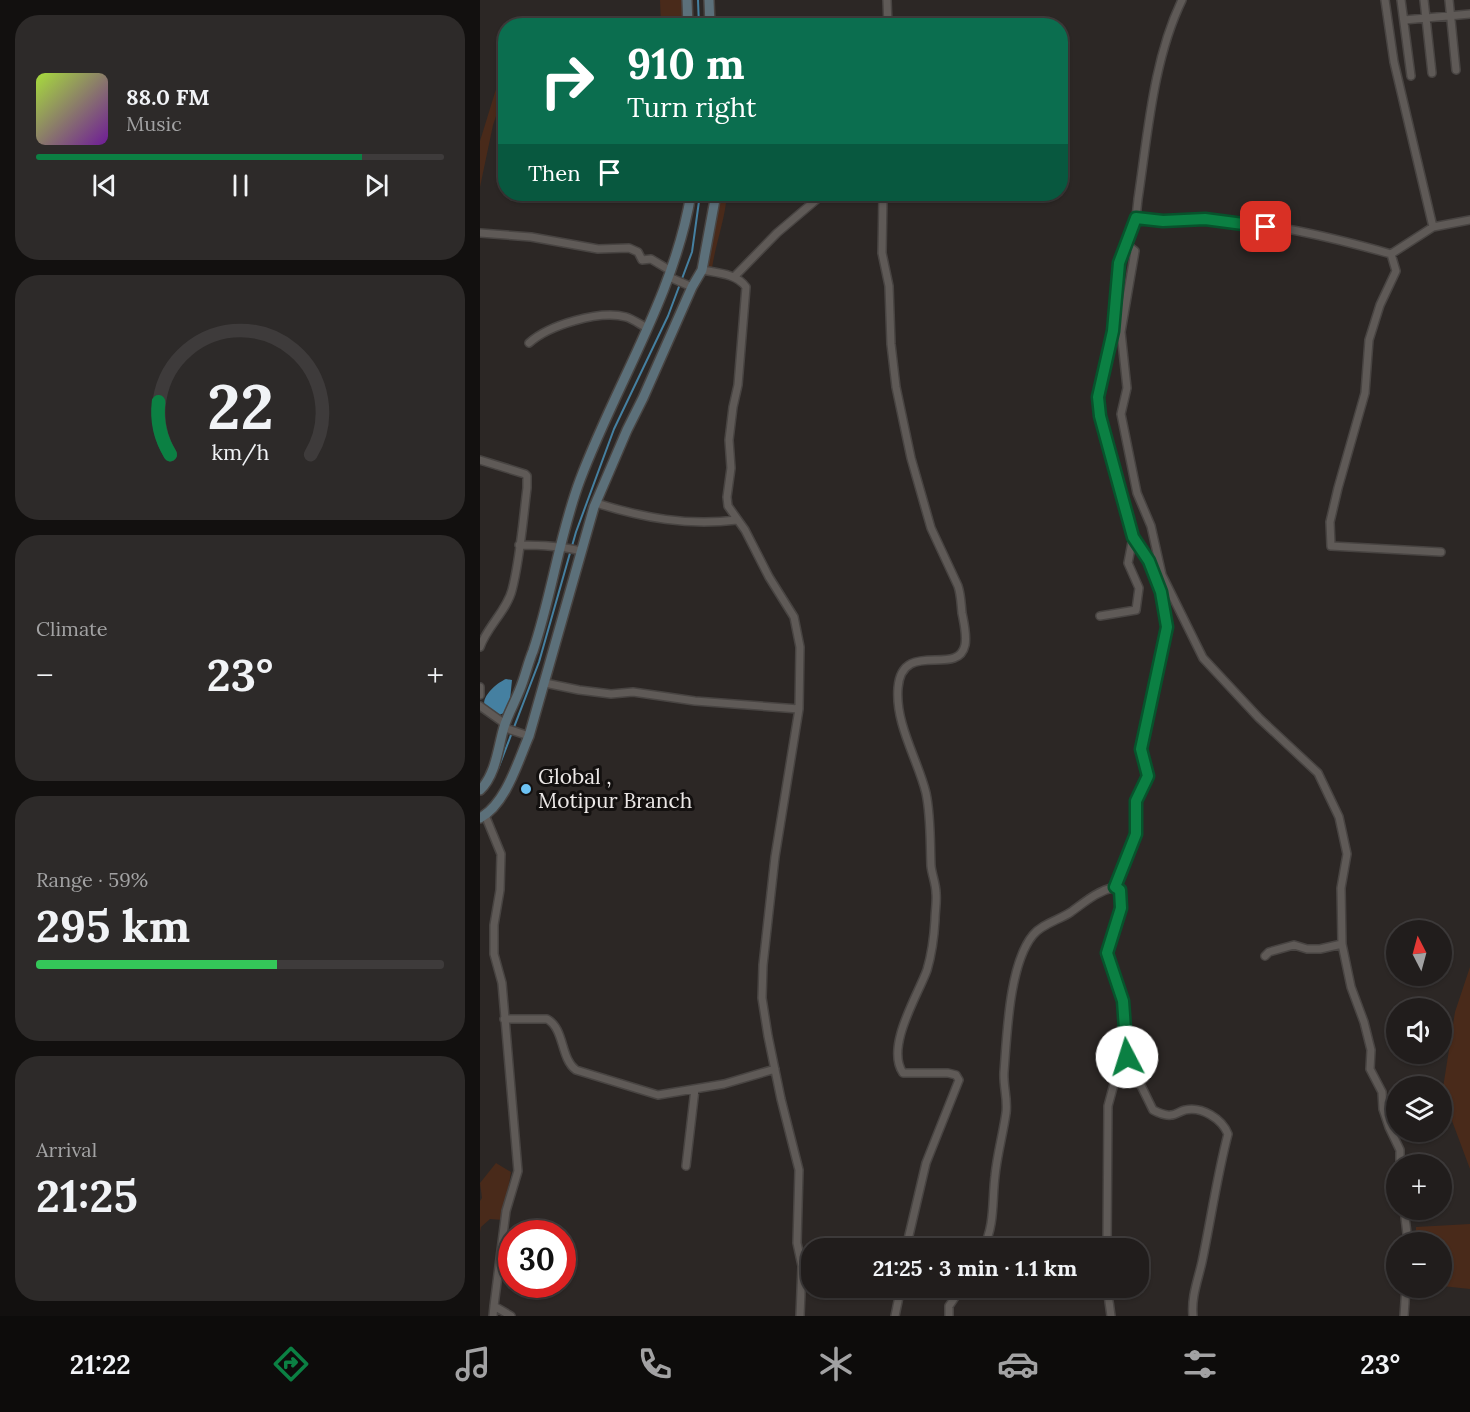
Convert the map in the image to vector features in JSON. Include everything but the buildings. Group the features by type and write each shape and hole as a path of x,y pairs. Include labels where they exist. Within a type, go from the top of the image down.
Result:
{"main road":[{"path":"687,0 688,18"},
{"path":"709,0 710,18"},
{"path":"480,790 493,769 542,623 566,519 580,480 670,274 686,225 690,201"},
{"path":"483,816 498,801 514,772 525,735 546,683 596,502 692,287 702,270 715,201"}],"street":[{"path":"887,0 888,18"},
{"path":"986,1238 993,1214 995,1178 1006,1115 1007,1094 1004,1078 1007,1032 1021,955 1034,933 1070,912 1088,898 1115,887 1136,834 1136,801 1148,776 1141,749 1167,627 1161,592 1149,561 1133,537 1100,416 1098,397 1113,331 1119,263 1136,218 1137,199 1158,78 1174,17 1182,0"},
{"path":"1385,0 1394,62 1433,227"},
{"path":"1401,0 1411,76"},
{"path":"1424,0 1432,73"},
{"path":"1449,0 1456,70"},
{"path":"1404,20 1470,15"},
{"path":"734,277 777,233 815,201"},
{"path":"883,201 882,253 889,286 891,344 896,387 911,458 931,528 961,595 965,644 962,652 953,658 917,660 909,664 901,675 898,690 905,732 926,793 931,869 937,897 933,947 926,971 904,1022 899,1041 898,1061 903,1073 948,1073 956,1075 959,1080 926,1163 908,1238"},
{"path":"1136,218 1163,221 1205,219 1287,229 1391,254 1433,227 1470,219"},
{"path":"480,233 531,237 598,249 629,248 638,252 642,260 651,259 692,287"},
{"path":"1126,244 1135,251 1121,332 1127,388 1121,414 1137,493 1151,526 1162,575 1203,658 1259,718 1318,773 1339,817 1347,855 1341,888 1342,944 1351,987 1364,1022 1371,1050 1370,1069 1382,1092 1386,1118 1400,1154"},
{"path":"1391,254 1396,272 1380,305 1369,340 1365,393 1330,522 1331,546 1441,552"},
{"path":"702,270 734,277 742,281 746,288 738,385 729,440 731,468 728,506 768,577 794,617 800,647 799,709 781,812 763,965 762,998 789,1135 799,1170 797,1243 802,1266 801,1316"},
{"path":"529,344 551,329 594,316 627,317 647,328"},
{"path":"480,460 507,467 527,476 528,488 512,592 486,632 480,647"},
{"path":"596,502 665,521 694,523 737,520"},
{"path":"1100,616 1136,610 1139,588 1128,562 1133,537"},
{"path":"519,544 543,545 552,548 561,546 581,551"},
{"path":"546,683 611,694 633,692 695,701 799,709"},
{"path":"480,687 480,695"},
{"path":"480,706 506,727 525,735"},
{"path":"483,816 501,854 500,890 494,926 494,954 502,984 518,1171 506,1211 493,1316"},
{"path":"1115,887 1120,890 1121,908 1107,953 1123,1001 1127,1057 1153,1110 1160,1114 1174,1116 1183,1110 1193,1109 1215,1117 1222,1122 1228,1134 1215,1185 1192,1305 1193,1316"},
{"path":"1265,956 1269,952 1294,945 1307,949 1320,949 1342,944"},
{"path":"504,1019 535,1018 552,1022 568,1062 576,1070 658,1095 740,1080 775,1069"},
{"path":"1107,1238 1108,1106 1115,1080 1127,1057"},
{"path":"686,1166 695,1089"},
{"path":"896,1316 899,1298"},
{"path":"949,1316 949,1306 954,1298"},
{"path":"1109,1298 1111,1316"},
{"path":"1404,1316 1405,1298"},
{"path":"494,1306 512,1316"}],"shaded area":[{"path":"660,0 684,0 685,18 661,18"},
{"path":"498,73 498,110 480,187 480,141 497,86"},
{"path":"720,201 726,201 712,268 705,264"},
{"path":"1470,967 1470,1169 1452,1121 1452,1076 1445,1076 1447,1064 1452,1064 1452,1031 1455,1012"},
{"path":"496,1163 511,1172 503,1220 490,1219 481,1227 480,1232 480,1201 482,1198 480,1183"},
{"path":"1470,1224 1470,1289 1452,1287 1452,1232 1416,1232 1416,1227"}],"water":[{"path":"506,679 512,680 510,700 504,713 499,715 486,708 484,703 491,690"}],"waterway":[{"path":"698,0 699,18"},
{"path":"498,769 539,662 576,532 614,429 668,316 692,252 699,201"}],"place":[{"name":"Global , Motipur Branch","path":"526,789"}],"route":[{"path":"1127,1057 1123,1001 1107,953 1121,908 1120,890 1115,887 1136,834 1136,801 1148,776 1141,749 1162,641 1167,627 1161,592 1149,561 1133,537 1100,416 1098,397 1113,331 1119,263 1136,218 1163,221 1205,219 1266,227"}]}
